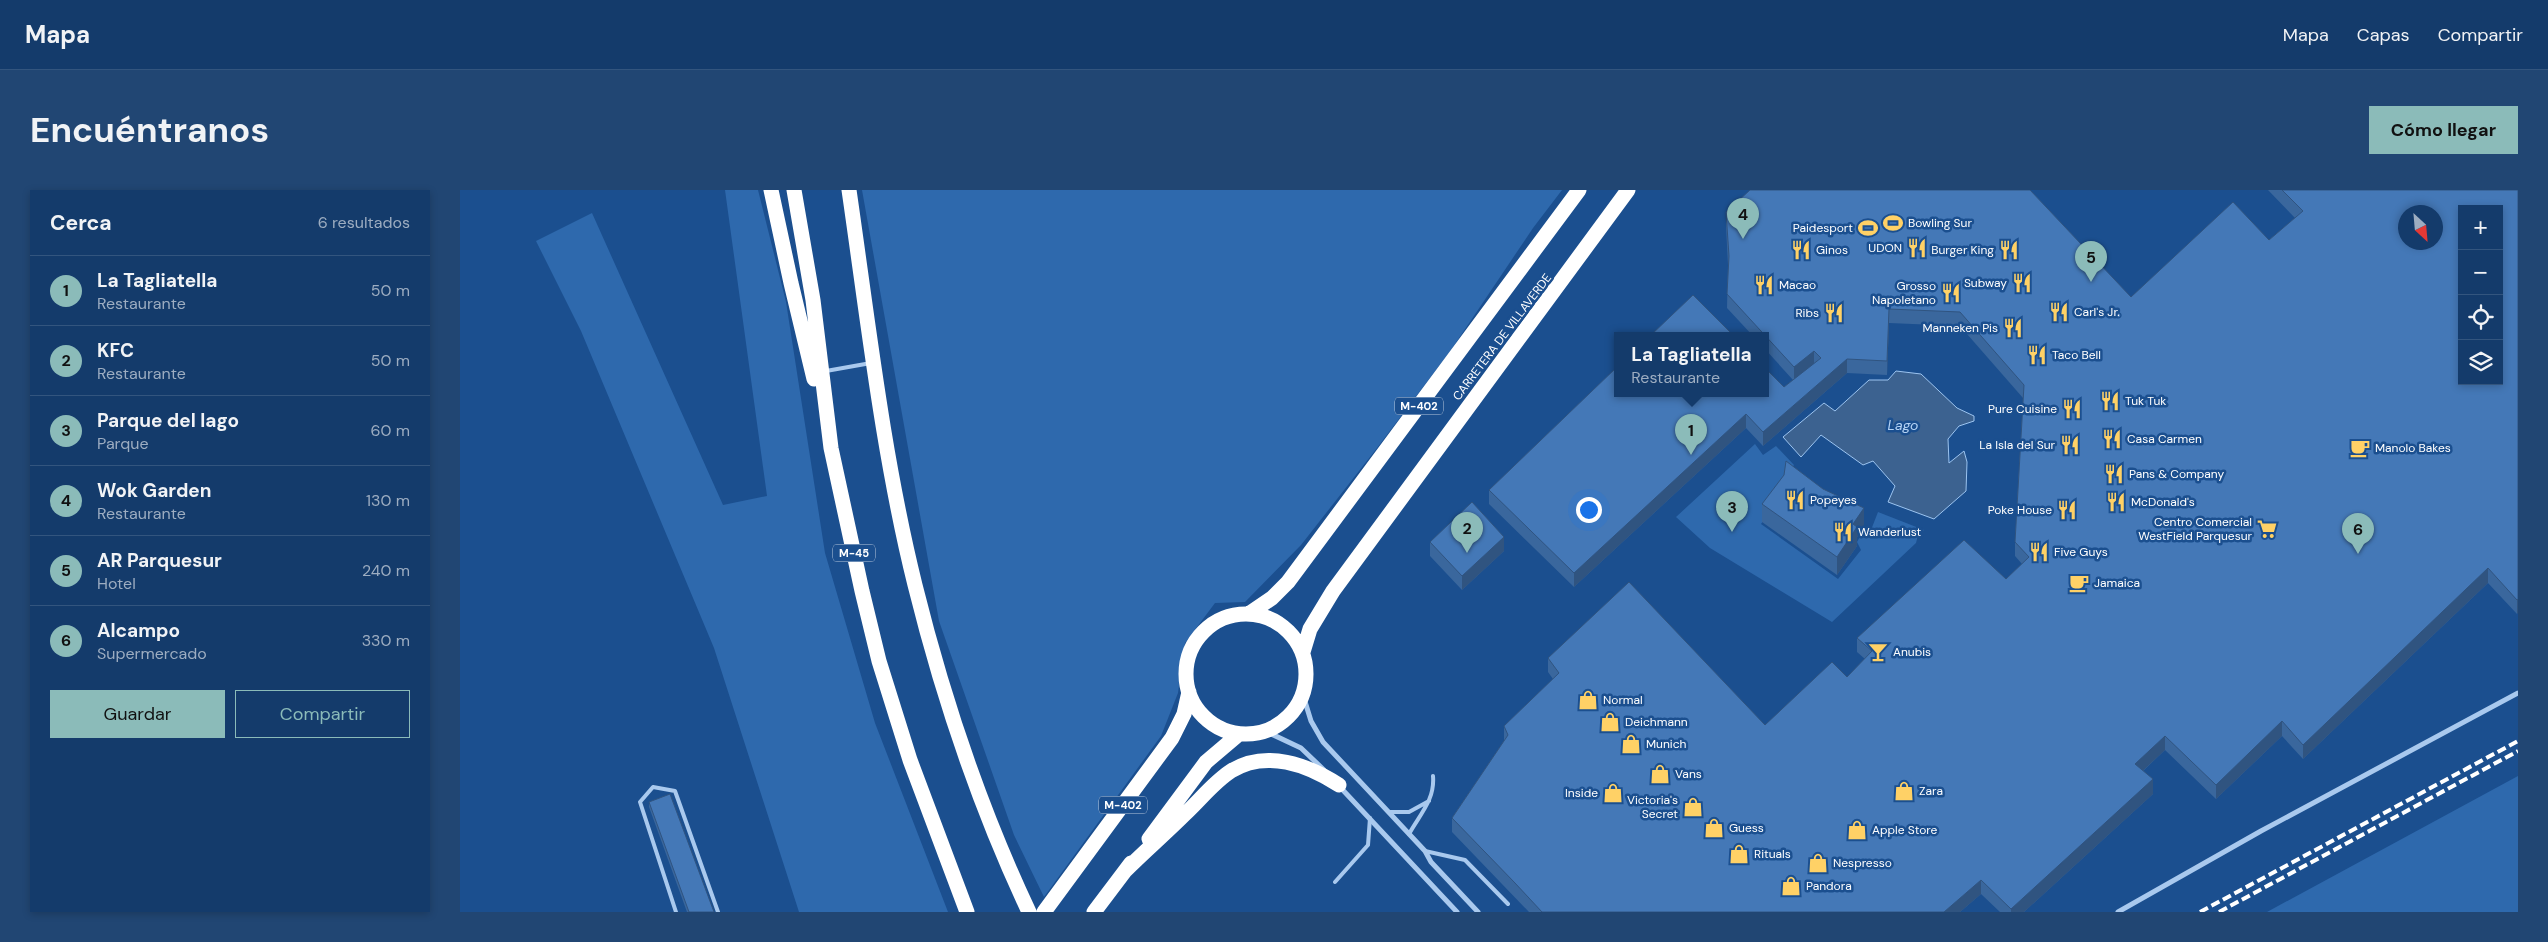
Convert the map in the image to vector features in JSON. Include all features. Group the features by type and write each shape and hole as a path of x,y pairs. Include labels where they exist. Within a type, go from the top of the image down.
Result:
{"highway":[{"path":"771,190 790,283 831,448"},
{"name":"M-45","path":"794,190 813,300 831,448 880,661 910,760 965,908"},
{"path":"849,190 888,450 914,584 955,730 997,846 1029,912"},
{"name":"CARRETERA DE VILLAVERDE","path":"1250,613 1272,598 1299,567 1579,190"},
{"name":"CARRETERA DE VILLAVERDE","path":"1303,652 1310,629 1330,596 1628,190"},
{"path":"1250,613 1278,623 1290,634 1303,652"},
{"name":"M-402","path":"1044,912 1172,738 1184,714 1189,692 1187,664 1199,637 1206,629 1224,618 1250,613"},
{"name":"M-402","path":"1094,912 1206,762 1239,734 1265,731 1278,725 1290,715 1302,695 1306,677 1303,652"},
{"path":"1189,692 1198,710 1209,722 1239,734"},
{"path":"1125,870 1216,783 1244,765 1262,761 1292,763 1319,773 1339,785"}],"street":[{"path":"2118,912 2518,693"},
{"path":"1302,695 1310,721 1323,742 1425,851 1431,862 1478,912"},
{"path":"1265,731 1309,754 1457,912"}],"lane":[{"path":"822,372 875,363"},
{"path":"1409,834 1431,800 1434,789 1433,776"},
{"path":"676,912 640,802 653,787 675,791 718,912"},
{"path":"1388,812 1409,812 1431,800"},
{"path":"1335,882 1368,845 1370,818"},
{"path":"1425,851 1465,860 1508,904"}],"shaded area":[{"path":"725,190 758,190 786,302 825,553 875,723 948,912 799,912 714,648 581,331 536,241 592,213 723,505 767,496"},
{"path":"862,190 1562,190 1533,228 1451,350 1301,545 1245,602 1215,603 1185,643 1178,693 1161,736 1044,897 1014,835 939,621"},
{"path":"1755,444 1763,455 1776,446 1794,465 1780,482 1784,493 1761,524 1838,579 1861,550 1857,542 1862,533 1871,530 1878,512 1924,530 1918,535 1916,543 1832,622 1710,548 1676,517"},
{"path":"2518,776 2518,912 2267,912"}],"water":[{"name":"Lago","path":"1896,371 1921,374 1957,408 1974,416 1974,421 1959,426 1948,439 1949,463 1964,451 1967,462 1966,491 1934,519 1888,502 1895,486 1873,461 1863,465 1821,435 1801,457 1783,437 1824,403 1835,411 1869,380 1888,380"}],"building":[{"name":"Centro Comercial WestField Parquesur","path":"1750,190 2030,190 2131,297 2233,202 2269,240 2303,211 2282,190 2518,190 2518,599 2488,568 2303,745 2282,721 2216,785 2165,736 2135,764 2153,779 2011,909 1981,880 1944,912 1542,912 1452,818 1508,735 1504,726 1559,673 1548,658 1629,582 1765,725 1832,662 1847,677 1872,651 1857,638 1964,540 2006,579 2029,557 2015,542 2024,385 1960,312 1889,309 1887,361 1847,359 1763,432 1746,414 1574,573 1489,490 1614,370 1614,397 1769,397 1769,372 1784,387 1821,358 1814,351 1794,367 1769,340 1769,332 1762,332 1727,294 1729,256 1726,212"},
{"path":"1693,295 1730,332 1654,332"},
{"path":"1786,461 1823,489 1864,508 1853,524 1857,527 1837,557 1762,504 1784,475"},
{"path":"1472,502 1504,537 1462,576 1430,542"},
{"path":"670,794 714,912 689,912 649,802"}],"railway":[{"path":"2200,912 2518,741"},
{"path":"2219,912 2518,751"}],"place":[{"name":"Bowling Sur","path":"1893,223"},
{"name":"Paidesport","path":"1868,228"},
{"name":"Wok Garden","path":"1743,239"},
{"name":"UDON","path":"1917,248"},
{"name":"Ginos","path":"1801,250"},
{"name":"Burger King","path":"2009,250"},
{"name":"AR Parquesur","path":"2091,282"},
{"name":"Subway","path":"2022,283"},
{"name":"Macao","path":"1764,285"},
{"name":"Grosso Napoletano","path":"1951,293"},
{"name":"Carl's Jr.","path":"2059,312"},
{"name":"Ribs","path":"1834,313"},
{"name":"Manneken Pis","path":"2013,328"},
{"name":"Taco Bell","path":"2037,355"},
{"name":"Tuk Tuk","path":"2110,401"},
{"name":"Pure Cuisine","path":"2072,409"},
{"name":"Casa Carmen","path":"2112,439"},
{"name":"La Isla del Sur","path":"2070,445"},
{"name":"Manolo Bakes","path":"2360,448"},
{"name":"La Tagliatella","path":"1691,455"},
{"name":"Pans & Company","path":"2114,474"},
{"name":"Popeyes","path":"1795,500"},
{"name":"McDonald's","path":"2116,502"},
{"name":"Poke House","path":"2067,510"},
{"name":"Centro Comercial WestField Parquesur","path":"2267,529"},
{"name":"Parque del lago","path":"1732,532"},
{"name":"Wanderlust","path":"1843,532"},
{"name":"Five Guys","path":"2039,552"},
{"name":"KFC","path":"1467,553"},
{"name":"Alcampo","path":"2358,554"},
{"name":"Jamaica","path":"2079,583"},
{"name":"Anubis","path":"1878,652"},
{"name":"Normal","path":"1588,700"},
{"name":"Deichmann","path":"1610,722"},
{"name":"Munich","path":"1631,744"},
{"name":"Vans","path":"1660,774"},
{"name":"Zara","path":"1904,791"},
{"name":"Inside","path":"1613,793"},
{"name":"Victoria's Secret","path":"1693,807"},
{"name":"Guess","path":"1714,828"},
{"name":"Apple Store","path":"1857,830"},
{"name":"Rituals","path":"1739,854"},
{"name":"Nespresso","path":"1818,863"},
{"name":"Pandora","path":"1791,886"}]}
